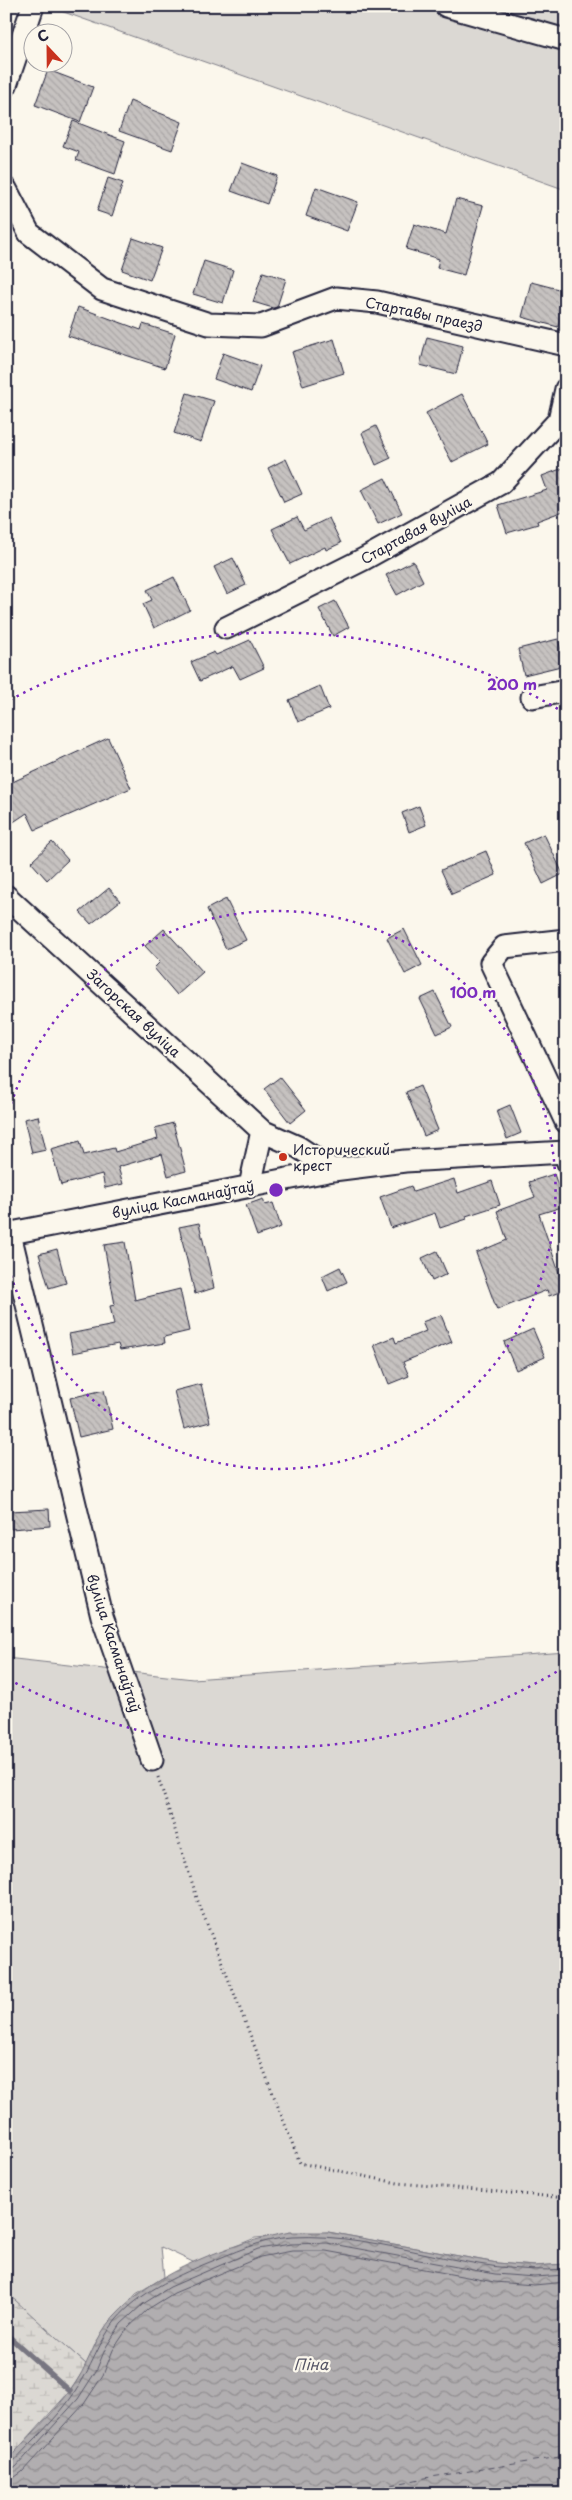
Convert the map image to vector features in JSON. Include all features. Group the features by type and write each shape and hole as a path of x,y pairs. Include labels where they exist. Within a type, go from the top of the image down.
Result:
{"street":[{"path":"6,84 33,6"},
{"path":"446,6 566,40"},
{"name":"Стартавы праезд","path":"6,189 29,233 102,289 209,324 261,326 336,298 377,302 566,344"},
{"name":"Стартавая вуліца","path":"226,628 364,559 501,483 559,420 566,389"},
{"path":"532,697 566,691"},
{"name":"Загорская вуліца","path":"6,896 262,1131 298,1148 333,1170"},
{"path":"566,940 504,947 491,963 566,1122"},
{"path":"250,1186 262,1131"},
{"name":"вуліца Касманаўтаў","path":"152,1760 102,1616 8,1234 333,1170 405,1162 564,1153"}],"path":[{"path":"152,1760 198,1901 300,2163 398,2183 566,2198"}],"green space":[{"path":"43,6 566,6 566,190 58,10"},
{"path":"566,1652 566,2264 534,2266 497,2263 328,2232 255,2238 195,2263 161,2247 164,2277 136,2294 96,2342 87,2365 6,2293 6,1658 193,1679"},
{"path":"6,2295 15,2300 87,2365 70,2391 6,2462"}],"water":[{"name":"Піна","path":"290,2232 328,2232 497,2263 534,2266 566,2264 566,2494 6,2494 6,2462 70,2391 82,2373 107,2324 131,2300 150,2285 195,2261 243,2243"}],"building":[{"path":"47,72 53,72 93,87 80,122 35,105"},
{"path":"130,101 182,122 172,150 119,131"},
{"path":"73,121 125,141 115,174 76,160 79,152 63,146"},
{"path":"242,163 277,176 267,204 231,191"},
{"path":"108,178 123,183 112,216 97,211"},
{"path":"316,187 358,202 347,231 306,216"},
{"path":"456,199 483,206 464,275 437,268 439,259 406,249 414,224 446,234"},
{"path":"133,238 162,248 150,280 122,270"},
{"path":"204,261 233,270 223,303 193,294"},
{"path":"263,272 286,279 277,307 273,308 253,302"},
{"path":"531,282 566,291 558,327 522,317"},
{"path":"78,307 141,330 143,324 175,334 165,368 68,336"},
{"path":"427,337 463,346 456,374 420,365"},
{"path":"334,339 344,373 303,386 292,352"},
{"path":"223,353 260,366 251,392 214,379"},
{"path":"187,393 214,401 201,442 174,433"},
{"path":"462,394 488,444 452,462 426,413"},
{"path":"376,426 391,458 376,465 362,433"},
{"path":"286,459 302,494 284,502 268,468"},
{"path":"566,467 566,510 537,521 538,524 507,533 498,505 547,490 542,476"},
{"path":"385,478 402,513 378,524 361,490"},
{"path":"297,517 304,530 329,518 341,543 326,550 325,547 290,564 272,529"},
{"path":"233,558 246,585 227,594 214,567"},
{"path":"413,561 423,581 397,595 386,575"},
{"path":"174,577 190,610 154,628 143,604 152,600 147,590"},
{"path":"335,601 349,627 333,636 319,609"},
{"path":"558,639 565,665 524,675 518,649"},
{"path":"250,640 264,668 240,679 233,666 200,681 191,662 214,652 216,655"},
{"path":"320,686 329,709 298,722 289,700"},
{"path":"108,738 131,788 35,830 27,813 6,827 6,785"},
{"path":"419,806 426,825 409,832 402,813"},
{"path":"544,834 563,874 543,884 524,843"},
{"path":"52,842 68,860 47,880 31,862"},
{"path":"486,851 496,875 452,894 441,870"},
{"path":"109,888 120,901 91,924 80,912"},
{"path":"226,899 246,940 226,949 207,909"},
{"path":"164,929 203,972 177,995 154,968 160,962 145,946"},
{"path":"404,929 422,965 405,974 387,938"},
{"path":"435,992 452,1027 437,1034 420,999"},
{"path":"280,1077 306,1110 290,1123 264,1089"},
{"path":"420,1086 438,1130 424,1136 406,1092"},
{"path":"510,1105 521,1133 507,1139 496,1111"},
{"path":"38,1116 46,1150 32,1153 24,1119"},
{"path":"173,1123 186,1171 168,1176 162,1154 118,1167 123,1184 105,1188 102,1174 61,1185 51,1149 80,1141 84,1155 114,1148 115,1152 158,1139 155,1128"},
{"path":"554,1174 565,1206 539,1214 565,1290 549,1296 547,1290 497,1310 476,1253 507,1240 497,1211 535,1197 529,1182"},
{"path":"454,1179 458,1193 492,1181 500,1205 466,1216 467,1219 440,1228 435,1213 391,1228 380,1197 411,1186 413,1192"},
{"path":"263,1199 265,1205 273,1203 281,1227 257,1236 246,1205"},
{"path":"199,1223 214,1288 195,1294 179,1227"},
{"path":"125,1242 135,1300 180,1289 189,1331 164,1337 165,1343 120,1350 118,1344 73,1353 69,1334 114,1325 110,1306 115,1305 104,1245"},
{"path":"57,1249 66,1283 49,1288 39,1254"},
{"path":"437,1251 447,1274 432,1281 422,1258"},
{"path":"340,1267 347,1282 328,1291 322,1276"},
{"path":"441,1315 452,1342 403,1362 409,1376 389,1384 374,1345 394,1337 396,1343 426,1331 422,1322"},
{"path":"533,1329 545,1357 516,1370 504,1342"},
{"path":"201,1384 210,1422 184,1429 174,1391"},
{"path":"104,1390 113,1429 79,1437 70,1398"},
{"path":"49,1509 50,1526 11,1529 10,1511"}],"waterway":[{"path":"6,2334 70,2391"}],"ferry route":[{"path":"348,2494 425,2478 566,2456"}],"place":[{"name":"Исторический крест","path":"283,1157"}]}
